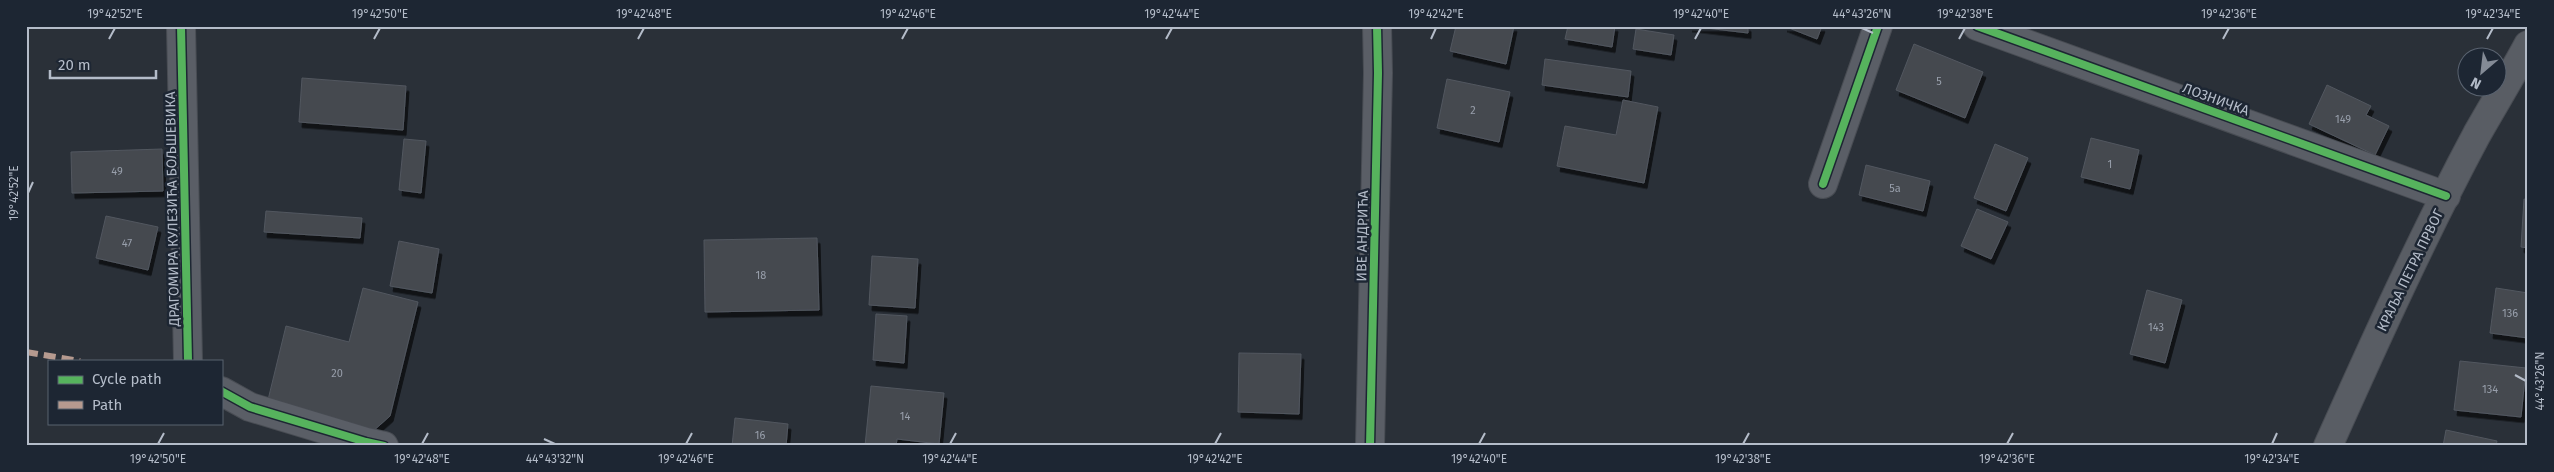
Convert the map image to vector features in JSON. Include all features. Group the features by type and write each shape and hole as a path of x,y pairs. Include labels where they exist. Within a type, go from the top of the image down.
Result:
{"street":[{"name":"ДРАГОМИРА КУЛЕЗИЋА БОЉШЕВИКА","path":"181,26 188,360"},
{"name":"ИВЕ АНДРИЋА","path":"1370,446 1378,72 1377,26"},
{"path":"1823,184 1878,26"},
{"name":"ЛОЗНИЧКА","path":"1977,26 2446,196"},
{"name":"КРАЉА ПЕТРА ПРВОГ","path":"2328,446 2385,320 2446,196 2477,134 2528,45"},
{"path":"222,392 250,406 384,446"}],"building":[{"path":"1456,26 1514,26 1506,64 1450,51"},
{"path":"1568,26 1615,26 1612,47 1565,39"},
{"path":"1689,26 1748,26 1748,33"},
{"path":"1784,26 1822,26 1817,39"},
{"path":"1636,29 1674,35 1671,55 1633,49"},
{"path":"1914,44 1983,72 1965,118 1896,90"},
{"path":"1545,59 1631,71 1628,97 1542,85"},
{"path":"302,78 406,86 403,130 299,122"},
{"path":"1447,79 1510,92 1499,142 1437,128"},
{"path":"2327,85 2371,106 2366,115 2389,126 2375,155 2309,124"},
{"path":"1623,100 1658,107 1644,183 1557,166 1565,126 1616,135"},
{"path":"2091,138 2139,150 2130,189 2081,177"},
{"path":"404,139 426,141 421,193 399,190"},
{"path":"1995,144 2028,158 2006,211 1974,198"},
{"path":"162,149 163,191 72,193 71,152"},
{"path":"1866,165 1930,181 1923,211 1859,195"},
{"path":"2524,199 2528,200 2528,248 2521,247"},
{"path":"1977,209 2008,222 1991,259 1961,246"},
{"path":"266,211 362,218 360,238 264,232"},
{"path":"106,216 158,227 148,270 96,258"},
{"path":"817,238 819,310 705,312 704,240"},
{"path":"399,241 439,249 432,293 390,286"},
{"path":"872,256 918,259 915,308 869,305"},
{"path":"363,288 418,302 390,416 372,432 267,404 286,326 349,342"},
{"path":"2496,288 2528,293 2528,338 2490,333"},
{"path":"2147,290 2182,300 2165,363 2130,354"},
{"path":"876,314 907,316 904,363 873,360"},
{"path":"1239,353 1301,354 1299,414 1238,412"},
{"path":"2460,361 2526,368 2521,417 2454,410"},
{"path":"871,386 944,393 939,444 897,439 896,446 865,446"},
{"path":"735,418 788,424 786,446 732,446"},
{"path":"2446,430 2497,441 2496,446 2443,446"}],"marked path":[{"path":"26,352 74,360"}],"cycle path":[{"path":"181,26 188,360"},
{"path":"1370,446 1378,73 1377,26"},
{"path":"1823,184 1878,26"},
{"path":"1977,26 2446,196"},
{"path":"222,392 250,407 384,446"}]}
